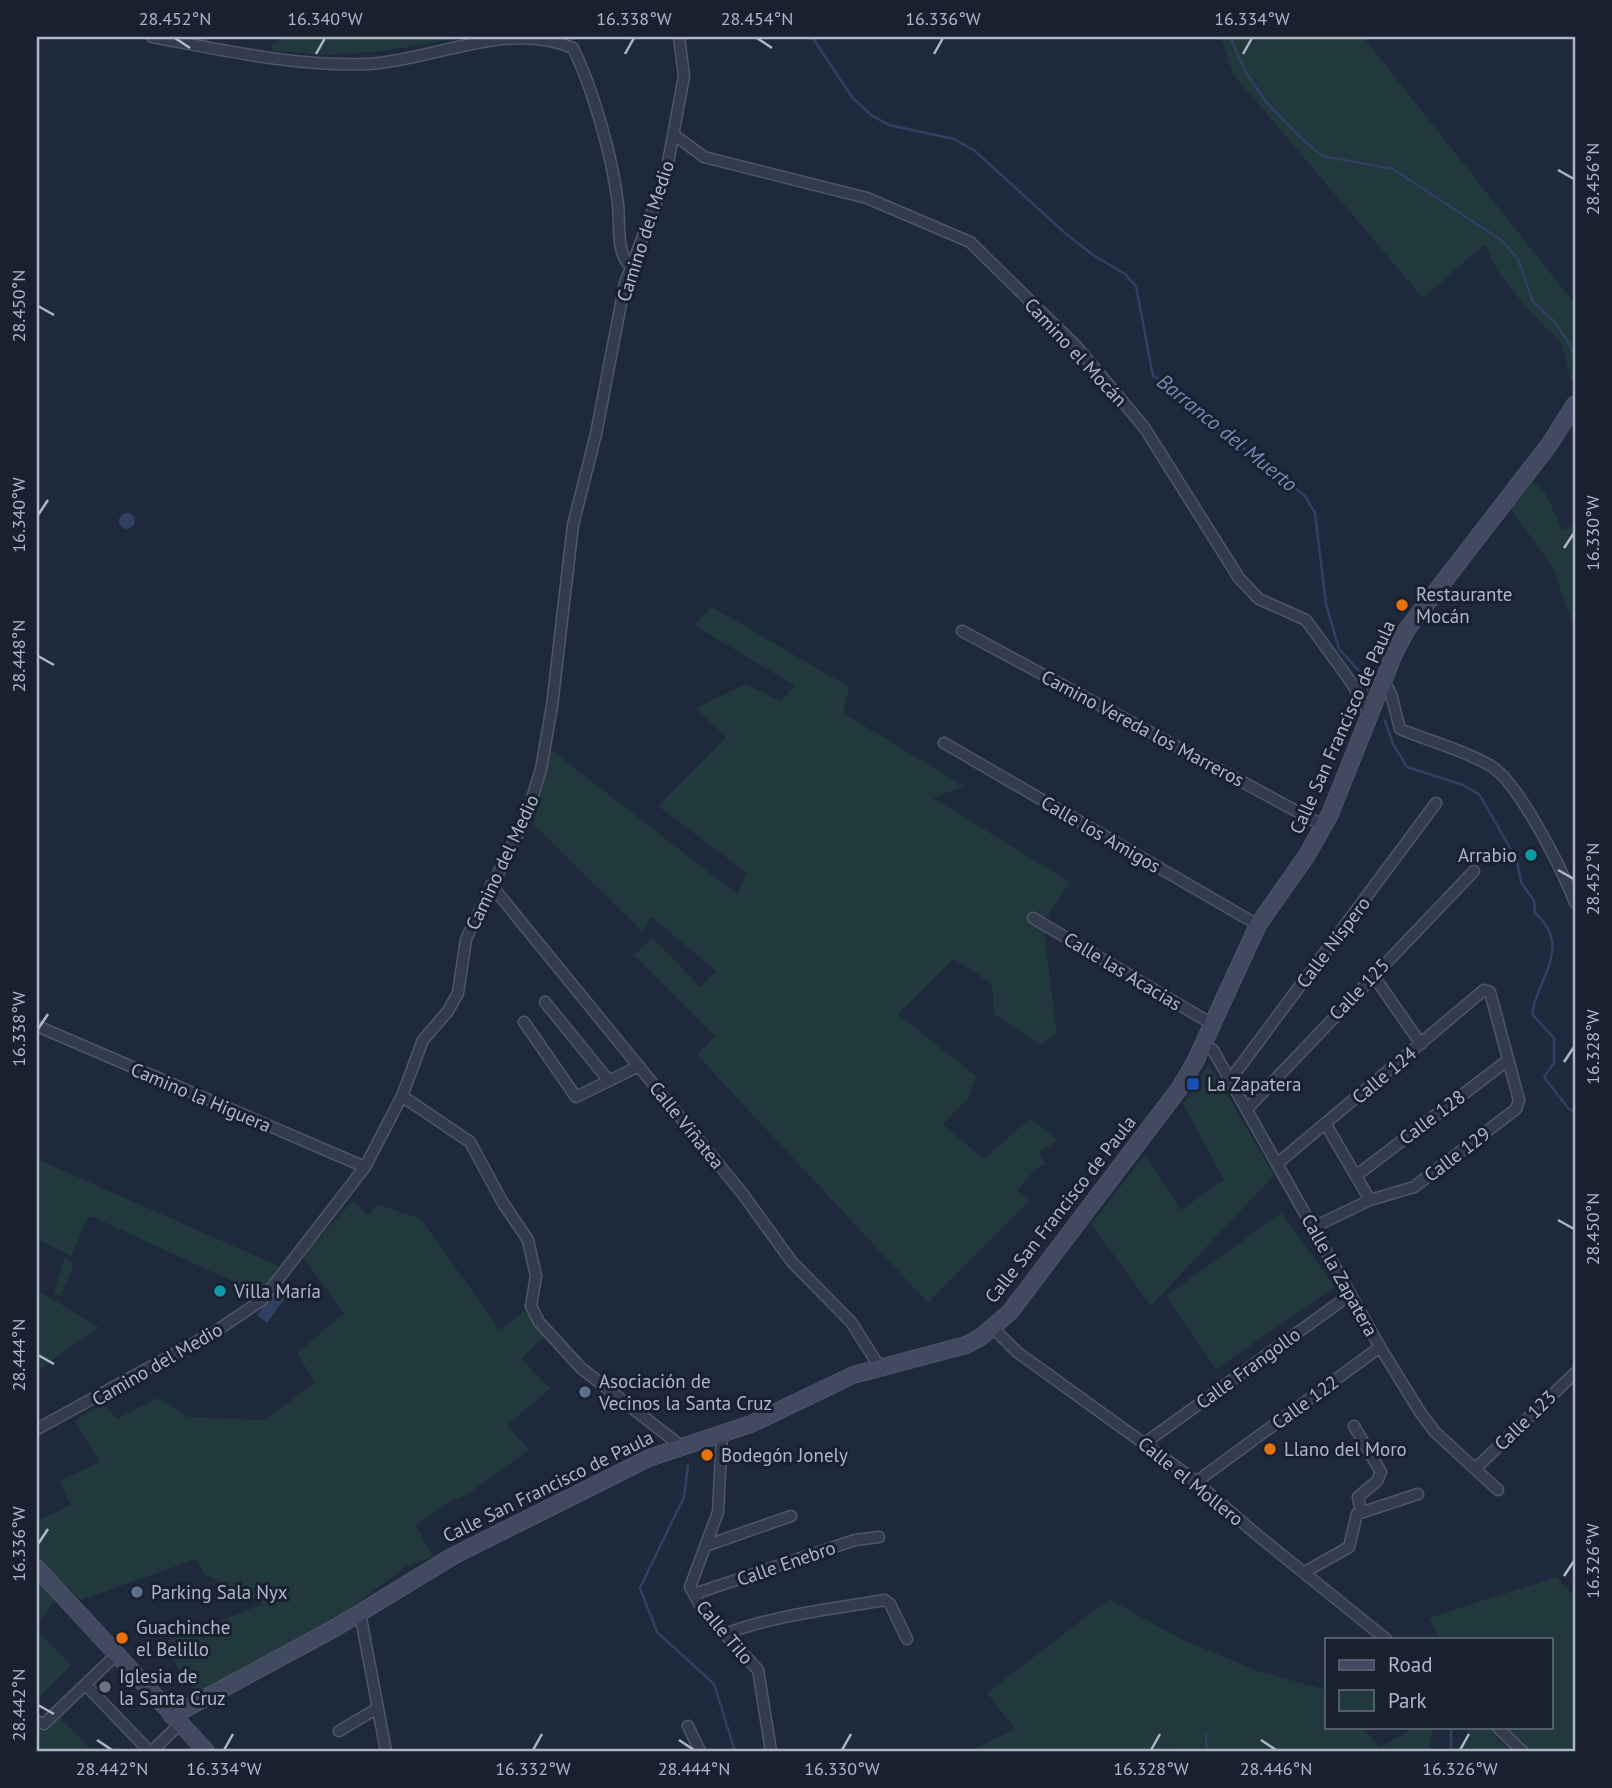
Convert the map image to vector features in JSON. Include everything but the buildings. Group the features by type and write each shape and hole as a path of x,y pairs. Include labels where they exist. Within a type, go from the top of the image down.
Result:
{"main road":[{"name":"Calle San Francisco de Paula","path":"176,1720 453,1556 638,1463 751,1424 828,1385 879,1366 946,1353 993,1328 1010,1312 1179,1088 1204,1044 1258,925 1324,826 1383,679 1403,637 1422,608 1549,445 1575,404"},
{"path":"37,1567 206,1751"}],"street":[{"path":"152,37 232,52 342,64 390,61 496,40 543,40 573,48"},
{"path":"578,37 573,48 597,114 618,202 623,258 631,266"},
{"name":"Camino del Medio","path":"37,1429 162,1362 254,1306 365,1167 401,1096 423,1040 449,1011 458,993 466,939 527,815 541,769 552,706 573,525 596,434 631,266 665,179 685,65 679,37"},
{"name":"Camino el Mocán","path":"673,134 704,157 867,198 970,242 1076,346 1144,427 1239,578 1259,599 1306,620 1351,682 1369,713"},
{"name":"Camino Vereda los Marreros","path":"962,631 1324,826"},
{"path":"1383,679 1391,694 1400,729 1491,766 1509,782 1533,820 1575,903"},
{"name":"Calle los Amigos","path":"944,743 1258,925"},
{"name":"Calle Níspero","path":"1230,1080 1436,803"},
{"name":"Calle 125","path":"1247,1108 1474,871"},
{"name":"Calle Viñatea","path":"491,885 760,1216 792,1262 851,1322 879,1366"},
{"name":"Calle las Acacias","path":"1034,918 1212,1024"},
{"path":"1373,975 1421,1044"},
{"name":"Calle 124","path":"1278,1163 1484,990 1490,992 1508,1060"},
{"path":"545,1002 609,1081"},
{"path":"524,1022 576,1097 639,1066"},
{"name":"Camino la Higuera","path":"37,1026 365,1167"},
{"name":"Calle la Zapatera","path":"1204,1044 1213,1050 1380,1347 1435,1432 1498,1490"},
{"name":"Calle 129","path":"1314,1227 1370,1199 1414,1186 1518,1105 1508,1060"},
{"name":"Calle 128","path":"1357,1175 1508,1060"},
{"path":"401,1096 470,1142 503,1203 528,1240 536,1276 531,1306 539,1322 581,1368 681,1446"},
{"path":"1325,1123 1370,1199"},
{"name":"Calle Frangollo","path":"1145,1443 1351,1294"},
{"name":"Calle el Mollero","path":"993,1328 1017,1352 1196,1482 1385,1638"},
{"name":"Calle 122","path":"1196,1482 1380,1347"},
{"name":"Calle 123","path":"1476,1468 1575,1373"},
{"path":"1354,1426 1381,1472 1377,1481 1358,1497 1362,1512"},
{"name":"Calle Tilo","path":"722,1434 720,1504 708,1545 690,1587 702,1609 758,1670 771,1751"},
{"path":"1305,1573 1349,1547 1353,1520 1362,1512 1418,1494"},
{"path":"708,1545 791,1516"},
{"name":"Calle Enebro","path":"694,1594 855,1540 879,1537"},
{"path":"725,1634 747,1625 816,1610 885,1600 890,1604 907,1639"},
{"path":"360,1613 386,1751"},
{"path":"37,1721 44,1724 117,1654"},
{"path":"86,1685 151,1751 176,1720"},
{"path":"338,1731 378,1709"},
{"path":"688,1726 700,1751"},
{"path":"1498,1728 1522,1751"}],"green space":[{"path":"285,37 464,37 385,51 327,55 274,51 270,46"},
{"path":"1221,37 1363,37 1575,304 1575,375 1571,381 1562,344 1525,306 1497,270 1485,244 1423,298 1232,73"},
{"path":"1533,482 1545,492 1562,530 1575,525 1575,630 1553,568 1511,509"},
{"path":"712,607 849,687 843,713 964,786 933,798 1070,882 1043,923 1057,1032 1041,1045 994,1014 992,984 954,959 898,1014 976,1076 968,1099 942,1124 984,1159 1030,1118 1058,1141 1039,1152 1045,1164 1035,1169 1017,1191 1029,1201 928,1303 697,1055 715,1036 634,955 653,938 700,987 716,971 652,917 642,931 533,824 551,750 737,894 747,873 658,806 726,737 696,708 746,684 780,701 795,686 694,625"},
{"path":"1209,1064 1274,1175 1151,1306 1091,1224 1145,1155 1181,1210 1224,1180 1183,1104"},
{"path":"37,1159 281,1267 260,1294 93,1217 88,1217 71,1256 37,1239"},
{"path":"353,1201 368,1215 378,1205 420,1218 500,1330 524,1311 546,1335 521,1359 550,1389 507,1425 529,1450 468,1494 441,1506 416,1526 433,1557 407,1566 327,1625 196,1693 161,1643 264,1604 204,1574 196,1559 81,1600 37,1556 37,1521 71,1505 59,1481 100,1462 75,1421 102,1404 117,1419 157,1398 188,1417 264,1420 315,1383 297,1353 344,1313 302,1256"},
{"path":"1281,1213 1335,1287 1216,1369 1166,1296"},
{"path":"65,1258 74,1263 61,1296 54,1292"},
{"path":"37,1290 99,1327 37,1371"},
{"path":"37,1575 57,1596 37,1626"},
{"path":"1556,1577 1575,1597 1575,1751 1527,1751 1503,1728 1552,1728 1552,1697 1555,1695 1552,1687 1552,1638 1439,1638 1429,1618"},
{"path":"1109,1599 1181,1639 1258,1671 1325,1689 1325,1728 1363,1728 1380,1747 1414,1728 1434,1728 1428,1751 1170,1751 1168,1747 1160,1751 970,1751 1015,1729 987,1693"},
{"path":"40,1634 71,1665 37,1699 37,1637"},
{"path":"60,1717 92,1751 37,1751 37,1727 41,1731"},
{"path":"1469,1728 1487,1728 1511,1751 1452,1751 1464,1743"}],"water":[{"path":"127,513 133,515 133,527 127,529 121,527 119,521 121,515"},
{"path":"276,1290 285,1298 267,1323 257,1315"}],"waterway":[{"name":"Barranco del Muerto","path":"812,37 852,97 871,115 889,125 954,139 975,151 1065,233 1093,255 1125,274 1136,286 1153,376 1168,383 1190,407 1305,496 1315,513 1326,604 1339,649 1361,673 1368,691"},
{"path":"1230,37 1245,71 1266,102 1304,141 1323,156 1393,169 1501,240 1518,259 1533,302 1555,322 1571,347 1575,361"},
{"name":"Barranco del Muerto","path":"1385,721 1393,744 1407,767 1463,785 1479,794 1517,860 1521,882 1534,901 1535,913 1546,926 1551,938 1550,962 1532,1014 1554,1038 1554,1063 1544,1077 1568,1108 1575,1112"},
{"path":"688,1465 684,1497 640,1588 657,1632 714,1684 735,1751"},
{"path":"1451,1728 1451,1751"},
{"path":"1206,1734 1207,1751"}],"place":[{"name":"Restaurante Mocán","path":"1402,605"},
{"name":"Arrabio","path":"1531,855"},
{"name":"La Zapatera","path":"1193,1084"},
{"name":"Villa María","path":"220,1291"},
{"name":"Asociación de Vecinos la Santa Cruz","path":"585,1392"},
{"name":"Llano del Moro","path":"1270,1449"},
{"name":"Bodegón Jonely","path":"707,1455"},
{"name":"Parking Sala Nyx","path":"137,1592"},
{"name":"Guachinche el Belillo","path":"122,1638"},
{"name":"Iglesia de la Santa Cruz","path":"105,1687"}]}
